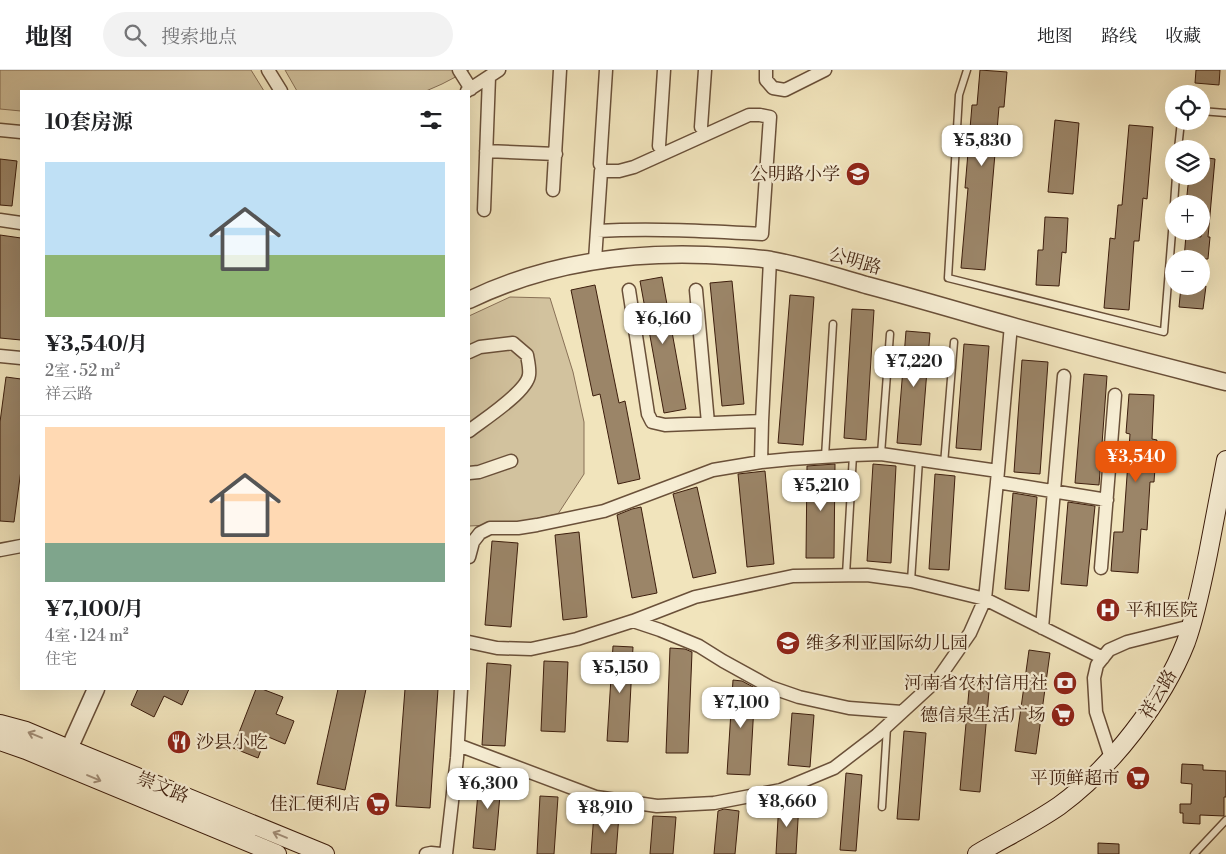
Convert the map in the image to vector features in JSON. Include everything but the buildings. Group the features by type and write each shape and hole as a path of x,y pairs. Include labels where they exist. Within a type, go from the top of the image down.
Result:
{"main road":[{"name":"祥云路","path":"977,854 1044,816 1086,783 1111,758 1140,724 1160,694 1178,660 1191,626 1202,582 1226,460"},
{"name":"崇文路","path":"0,724 69,749 325,854"},
{"name":"崇文路","path":"0,741 277,854"}],"street":[{"path":"268,70 280,90"},
{"path":"459,70 469,90 494,73"},
{"path":"554,190 560,70"},
{"path":"600,164 606,70"},
{"path":"659,146 664,70"},
{"path":"701,127 705,70"},
{"path":"766,70 766,80 773,88 785,90 822,71"},
{"path":"484,210 486,151 494,73"},
{"path":"595,260 601,172 619,171 634,167 749,115 770,116 762,234 637,229 597,231"},
{"path":"0,130 20,132"},
{"path":"486,151 556,154"},
{"path":"0,220 20,223"},
{"name":"公明路","path":"470,300 518,280 561,267 595,260 663,254 728,256 770,260 826,273 1011,325 1226,382"},
{"path":"761,462 770,260"},
{"path":"629,290 648,414 652,422 666,425 762,421"},
{"path":"696,290 708,423"},
{"path":"458,745 596,797 658,806 714,803 781,790 834,768 877,735 938,678 970,633 985,599 1011,325"},
{"path":"470,352 480,347 513,343 527,355 530,376 524,388 470,430"},
{"path":"0,356 20,358"},
{"path":"1042,628 1064,376"},
{"path":"1101,568 1116,395"},
{"path":"470,553 473,542 480,533 490,528 518,528 604,511 713,470 761,462 880,454 944,464 1054,491 1107,500"},
{"path":"470,473 479,472 511,460"},
{"path":"0,550 20,546"},
{"path":"470,642 497,648 531,649 578,639 695,597 793,576 867,575 911,581 985,599 1103,658"},
{"path":"632,621 699,646 770,686 799,697 849,708 902,712"},
{"path":"1111,758 1096,712 1094,678 1097,665 1109,650 1128,642 1191,626"},
{"path":"62,765 96,690"},
{"path":"446,854 458,745 461,690"},
{"path":"426,854 441,854"}],"lane":[{"path":"967,70 960,95 948,278 1164,332 1171,240"},
{"path":"1210,112 1226,113"},
{"path":"825,457 833,324"},
{"path":"880,454 890,334"},
{"path":"944,464 954,342"},
{"path":"846,575 852,455"},
{"path":"911,581 919,460"},
{"path":"882,807 887,725"},
{"path":"1194,854 1226,820"}],"shaded area":[{"path":"0,70 251,70 263,90 20,90 20,111 0,109"},
{"path":"285,70 469,70 428,90 296,90"},
{"path":"510,297 550,298 573,372 584,422 584,474 558,514 510,524 470,526 470,316"}],"place":[{"name":"公明路小学","path":"858,174"},
{"name":"平和医院","path":"1108,610"},
{"name":"维多利亚国际幼儿园","path":"788,643"},
{"name":"河南省农村信用社","path":"1065,683"},
{"name":"德信泉生活广场","path":"1063,715"},
{"name":"沙县小吃","path":"179,742"},
{"name":"平顶鲜超市","path":"1138,778"},
{"name":"佳汇便利店","path":"378,804"}]}
